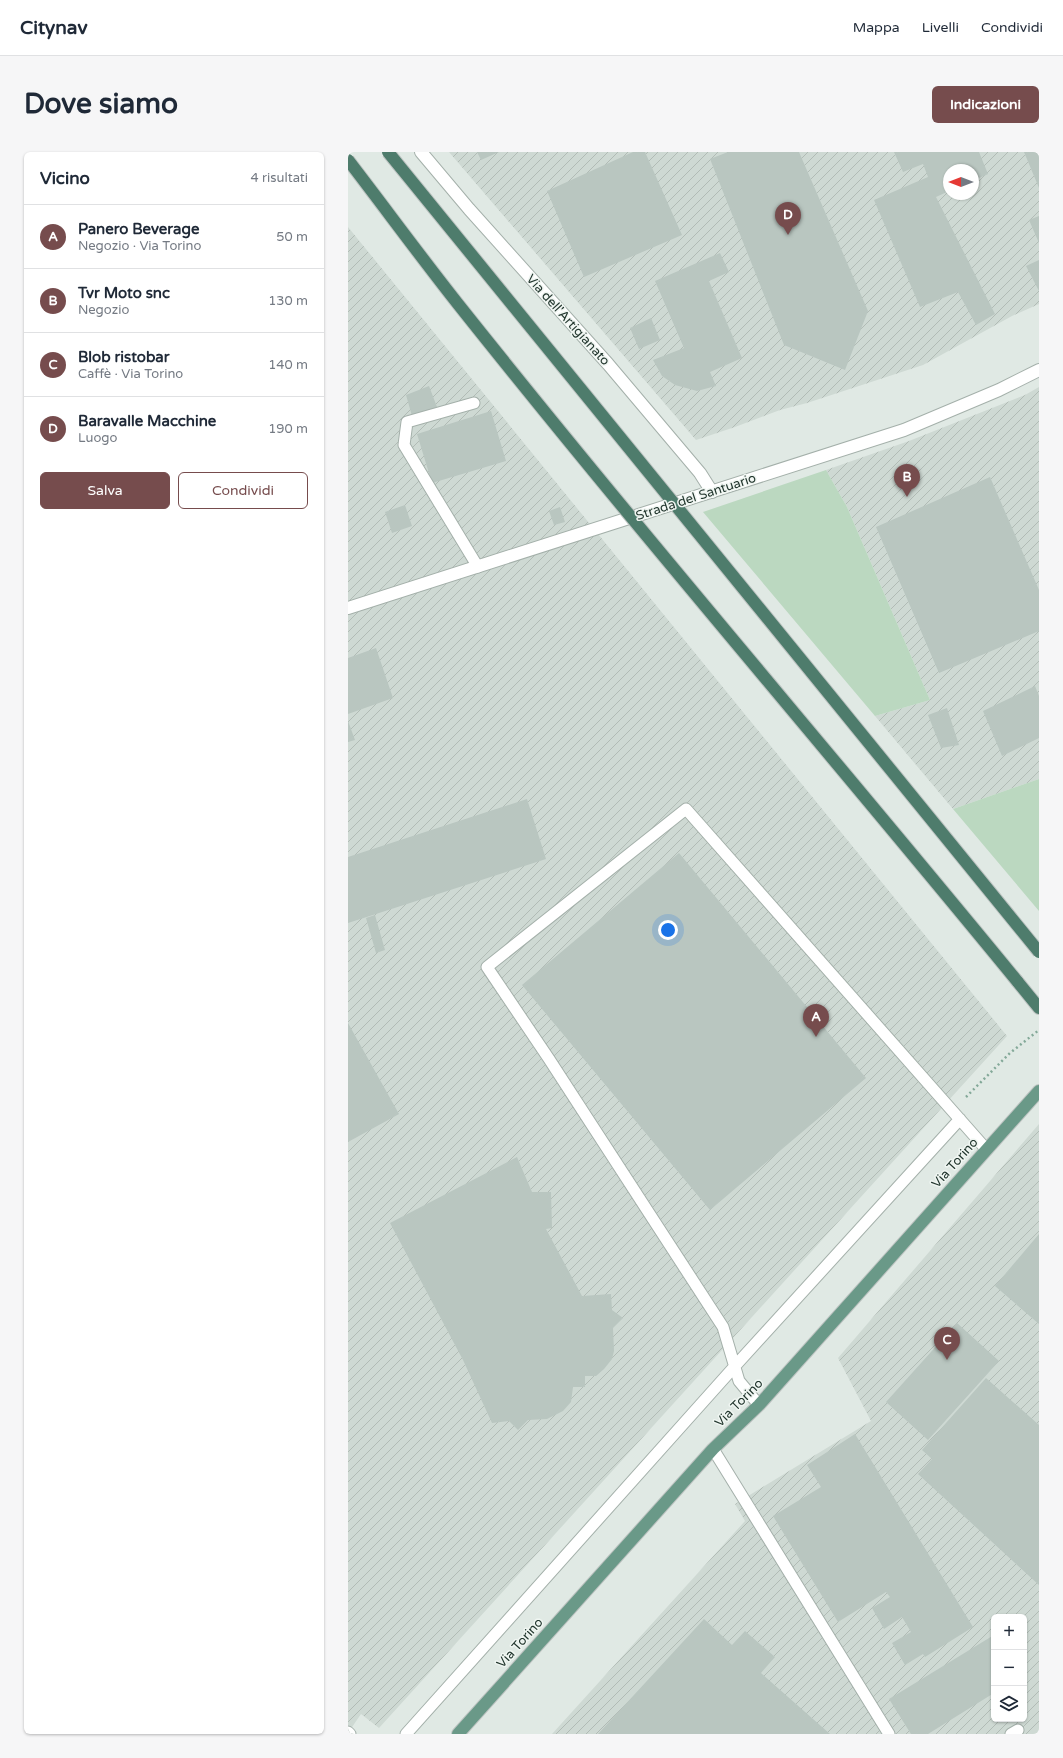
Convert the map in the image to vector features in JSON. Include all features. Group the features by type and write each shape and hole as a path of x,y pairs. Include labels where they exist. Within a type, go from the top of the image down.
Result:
{"highway":[{"path":"388,152 1039,952"},
{"path":"348,160 458,303 672,565 884,818 1039,1008"}],"main road":[{"name":"Via Torino","path":"458,1734 713,1449 759,1405 1039,1091"}],"street":[{"name":"Via dell'Artigianato","path":"421,152 469,210 608,364 700,473 712,492"},
{"name":"Strada del Santuario","path":"348,608 904,430 999,390 1039,370"}],"lane":[{"path":"474,403 407,422 404,445 478,567"},
{"path":"759,1405 739,1381 723,1328 554,1066 488,967 686,809 986,1149"},
{"path":"406,1734 734,1366 960,1119"},
{"path":"713,1449 889,1734"}],"shaded area":[{"path":"449,152 1039,152 1039,304 1012,316 923,365 807,403 780,410 696,440"},
{"path":"348,227 1007,1036 379,1728 361,1714 348,1733"},
{"path":"1039,387 1039,779 953,809 875,716 930,700 847,507 826,470 909,441 1025,395"},
{"path":"1039,1124 1039,1734 552,1734 745,1521 735,1504 871,1421 838,1358"}],"green space":[{"path":"826,470 847,507 930,700 875,716 703,512"},
{"path":"1039,779 1039,911 953,809"}],"building":[{"path":"477,152 499,152 481,160"},
{"path":"633,152 645,152 682,235 584,277 547,191"},
{"path":"728,152 799,152 868,311 845,370 784,345 710,159"},
{"path":"894,152 979,152 988,174 979,178 979,164 943,164 943,194 936,197 995,314 976,325 958,292 920,307 874,200 928,177 923,164 903,172"},
{"path":"1024,152 1039,152 1039,188"},
{"path":"1039,216 1039,243 1029,220"},
{"path":"720,253 729,272 709,281 742,358 710,372 716,386 697,391 675,385 662,376 653,360 684,348 655,281"},
{"path":"1039,260 1039,291 1026,266"},
{"path":"651,318 660,340 639,349 630,328"},
{"path":"429,386 437,407 412,416 406,395"},
{"path":"491,411 506,461 432,483 417,434"},
{"path":"990,477 1039,590 1039,631 939,673 876,527"},
{"path":"405,505 412,526 392,533 385,512"},
{"path":"560,507 565,522 554,525 549,511"},
{"path":"376,648 393,698 348,714 348,658"},
{"path":"1035,686 1039,696 1039,738 1002,756 983,711"},
{"path":"947,708 959,745 941,748 928,715"},
{"path":"348,721 355,740 348,742"},
{"path":"527,799 546,859 348,923 348,857"},
{"path":"679,853 866,1078 710,1210 522,985"},
{"path":"375,915 385,950 376,953 366,918"},
{"path":"348,1023 399,1114 348,1142"},
{"path":"517,1157 532,1192 551,1192 552,1228 546,1229 582,1296 611,1294 612,1310 623,1318 613,1328 614,1351 612,1359 604,1369 596,1376 585,1376 585,1387 573,1387 571,1402 563,1411 547,1419 528,1420 518,1430 509,1421 492,1423 463,1360 390,1223"},
{"path":"1039,1234 1039,1324 995,1286"},
{"path":"957,1323 999,1361 928,1440 886,1402"},
{"path":"986,1378 1039,1425 1039,1585 918,1474 932,1459 922,1450"},
{"path":"855,1434 973,1627 925,1657 923,1654 905,1665 892,1643 911,1632 902,1617 884,1629 872,1608 890,1597 886,1592 838,1622 773,1516 821,1487 807,1465"},
{"path":"704,1619 732,1645 745,1631 775,1657 761,1673 830,1734 598,1734"},
{"path":"991,1637 991,1695 928,1734 911,1734 889,1699"}],"place":[{"name":"Baravalle Macchine","path":"788,235"},
{"name":"Tvr Moto snc","path":"907,497"},
{"name":"Panero Beverage","path":"816,1037"},
{"name":"Blob ristobar","path":"947,1360"}]}
